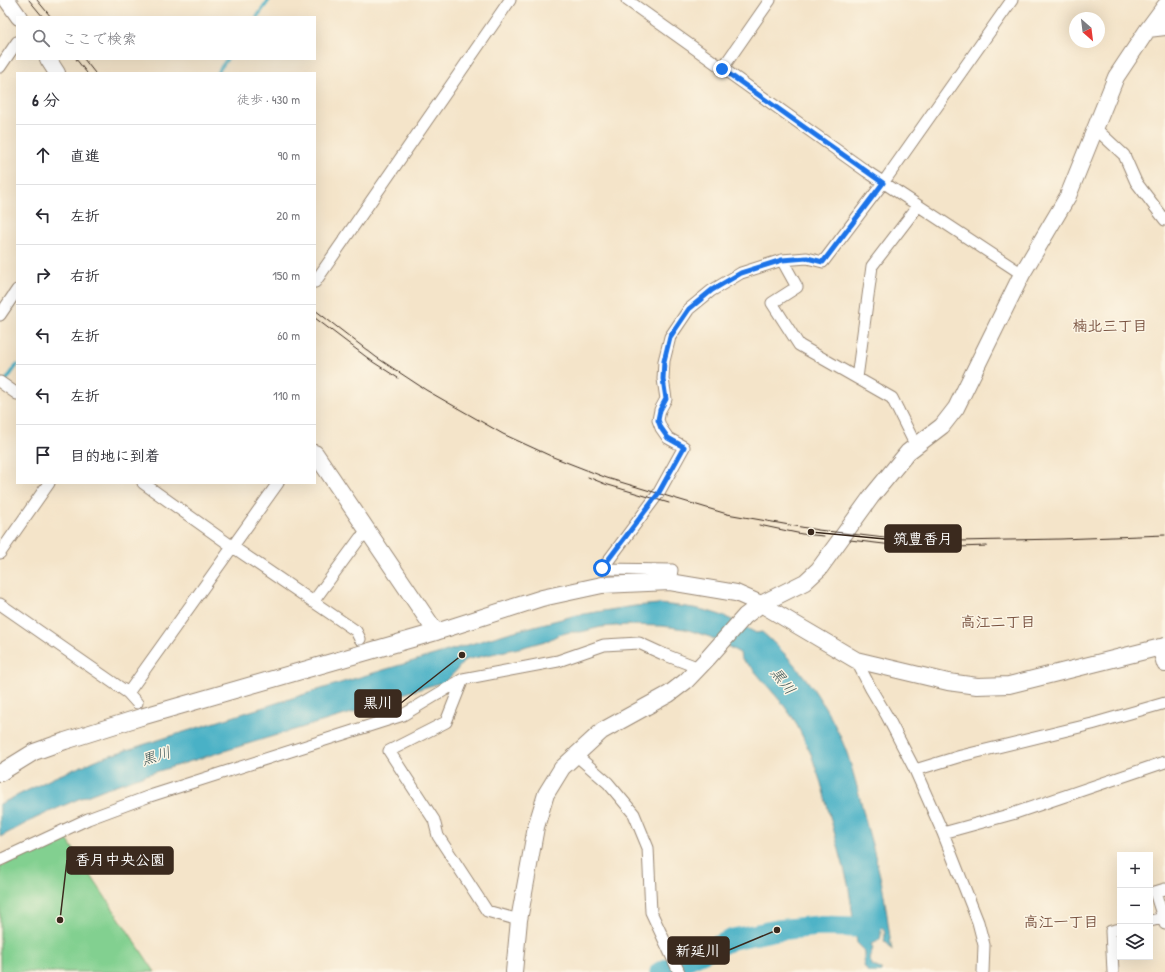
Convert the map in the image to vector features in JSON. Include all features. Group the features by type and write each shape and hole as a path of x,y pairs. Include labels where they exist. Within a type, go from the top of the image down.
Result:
{"street":[{"path":"316,281 510,0"},
{"path":"627,0 883,183 1022,274"},
{"path":"722,69 770,0"},
{"path":"670,582 672,570 602,568 658,494 684,447 668,438 661,428 658,420 660,410 666,399 663,379 664,361 670,337 689,309 712,290 741,273 782,260 807,258 823,262 883,183 1012,0"},
{"path":"514,972 519,920 536,827 546,794 562,768 602,731 669,694 686,682 745,616 761,604 804,582 820,569 871,497 908,452 942,426 956,408 1022,274 1068,196 1116,77 1165,6"},
{"path":"1148,30 1165,27"},
{"path":"0,67 16,43"},
{"path":"49,60 56,72"},
{"path":"1095,128 1124,155 1136,182 1165,220"},
{"path":"857,378 872,266 918,206"},
{"path":"782,260 797,287 772,303 799,345 892,398 916,446"},
{"path":"0,315 16,291"},
{"path":"0,382 16,393"},
{"path":"316,454 436,632"},
{"path":"0,553 48,484"},
{"path":"144,484 356,631 360,639"},
{"path":"128,693 277,484"},
{"path":"313,602 360,538 369,533"},
{"path":"0,773 34,752 65,741 142,717 436,632 542,598 602,585 670,582 736,593 761,604 856,660 948,682 976,686 1009,685 1162,646 1165,664"},
{"path":"0,604 128,693 137,703"},
{"path":"0,860 88,819 150,796 403,715 463,679 558,661 604,645 638,643 663,654 703,663"},
{"path":"856,660 915,770 943,833 978,922 984,945 983,972"},
{"path":"463,679 446,722 390,751 434,820 438,836 487,911 519,920"},
{"path":"915,770 961,756 1092,724 1165,703"},
{"path":"576,755 608,783 634,814 648,848 651,912 678,972"},
{"path":"943,833 1012,814 1165,762"},
{"path":"1153,921 1164,920 1155,892 1165,889"},
{"path":"1113,972 1111,931 1117,930"}],"green space":[{"path":"64,835 155,972 0,972 0,867"}],"water":[{"path":"659,604 700,609 730,619 756,633 762,632 801,673 823,704 833,721 848,756 882,885 892,951 887,943 884,942 884,931 880,926 880,938 871,944 873,948 869,959 873,966 881,969 882,972 868,972 864,966 863,949 857,943 848,883 821,783 811,754 795,721 782,703 752,668 741,659 740,653 710,637 685,629 662,626 628,625 601,627 581,632 570,632 558,635 549,640 523,647 465,660 441,686 440,683 402,694 386,703 139,777 76,800 36,818 0,837 0,804 55,777 101,758 350,680 511,632 577,615 635,606"}],"waterway":[{"path":"258,16 269,0"},
{"path":"218,72 226,60"},
{"path":"0,389 16,366"},
{"path":"660,972 733,939 777,930 819,926 871,926"}],"tram line":[{"path":"29,0 42,16"},
{"path":"37,0 50,16"},
{"path":"77,60 86,72"},
{"path":"85,60 94,72"},
{"path":"316,311 376,357 426,390 503,434 553,457 607,478 727,514 818,530 901,540 957,541 1165,535"},
{"path":"316,319 373,362 398,378"},
{"path":"588,477 605,484 669,503"},
{"path":"759,525 802,534 824,536"},
{"path":"850,540 901,546 987,546"}],"place":[{"name":"筑豊香月","path":"811,532"},
{"name":"黒川","path":"462,655"},
{"name":"香月中央公園","path":"60,920"},
{"name":"新延川","path":"777,930"}],"district":[{"name":"楠北三丁目","path":"1110,326"},
{"name":"高江二丁目","path":"998,622"},
{"name":"高江一丁目","path":"1061,922"}],"route":[{"path":"602,568 658,494 684,447 668,438 661,428 658,420 660,410 666,399 663,379 664,361 670,337 689,309 712,290 741,273 782,260 807,258 823,262 883,183 722,69"}]}
